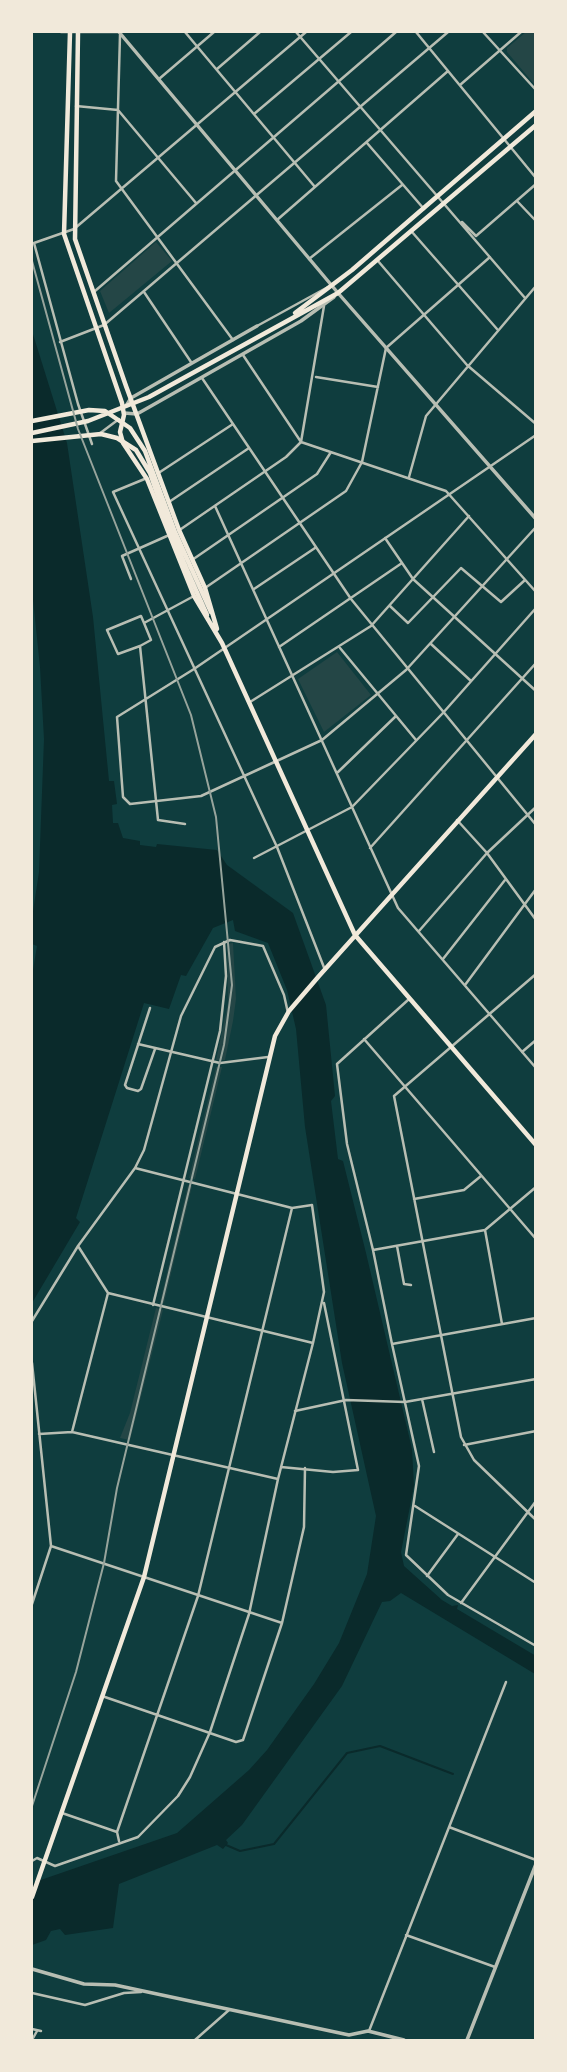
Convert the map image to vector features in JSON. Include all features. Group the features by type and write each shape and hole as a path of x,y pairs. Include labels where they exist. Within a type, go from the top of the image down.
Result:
{"main road":[{"path":"70,32 64,234 124,415 120,432 123,443 147,479 167,536 194,596 211,618"},
{"path":"78,32 74,229 104,325 179,530 205,588 211,618"},
{"path":"285,320 331,286 424,209 536,111"},
{"path":"32,433 89,421 116,412 338,293 536,125"},
{"path":"32,421 89,410 114,415 140,441 174,532 211,618 355,935 408,1000 536,1145"},
{"path":"32,441 101,434 117,438 135,450 155,482"},
{"path":"32,1897 144,1577 268,1057 288,1012 536,734"}],"street":[{"path":"61,32 120,32"},
{"path":"120,32 331,286 536,519"},
{"path":"120,32 116,181 233,340"},
{"path":"185,32 315,187"},
{"path":"159,79 214,32"},
{"path":"217,69 260,32"},
{"path":"296,32 525,298"},
{"path":"92,444 60,342 34,243 74,229 306,32"},
{"path":"254,114 351,32"},
{"path":"93,293 396,32"},
{"path":"416,32 536,178"},
{"path":"60,342 97,330 104,325 448,32"},
{"path":"483,32 536,90"},
{"path":"460,85 521,32"},
{"path":"277,220 448,71"},
{"path":"76,106 118,110 196,203"},
{"path":"366,142 424,209"},
{"path":"459,221 476,236 536,184"},
{"path":"309,259 402,185"},
{"path":"517,201 536,222"},
{"path":"412,232 498,330"},
{"path":"205,588 346,491 362,462 386,348 490,257"},
{"path":"378,261 467,365 536,424"},
{"path":"90,438 124,415 131,398 331,286"},
{"path":"408,478 426,416 434,404 536,286"},
{"path":"144,292 192,364"},
{"path":"124,415 137,414 202,378 324,306 338,293"},
{"path":"179,530 286,457 300,442 314,376 324,306"},
{"path":"243,354 300,442 450,494 536,592"},
{"path":"314,376 378,387"},
{"path":"202,378 315,548 371,626 536,825"},
{"path":"233,424 159,473 113,492 277,846 325,970"},
{"path":"110,427 120,432"},
{"path":"536,435 266,619 223,645 194,669 117,717 123,797 130,804 201,796 321,740 406,670 536,527"},
{"path":"169,502 249,448"},
{"path":"192,559 317,474 331,452"},
{"path":"215,506 398,908 536,1068"},
{"path":"250,702 371,626 468,516"},
{"path":"131,579 122,556 167,536"},
{"path":"385,538 413,579 536,691"},
{"path":"253,589 315,548"},
{"path":"279,647 402,563"},
{"path":"389,606 408,623 461,569 501,602 525,580"},
{"path":"144,623 194,596"},
{"path":"254,858 352,807 442,714 536,608"},
{"path":"141,617 151,640 140,646 118,654 107,629 141,617"},
{"path":"431,644 471,681"},
{"path":"140,646 158,820 185,824"},
{"path":"339,647 416,740"},
{"path":"370,848 536,663"},
{"path":"337,773 396,716"},
{"path":"419,931 486,853 526,813 536,807"},
{"path":"457,820 486,853 522,905 536,920"},
{"path":"443,959 505,880"},
{"path":"464,985 536,889"},
{"path":"32,1321 78,1246 135,1168 144,1150 181,1016 215,947 234,940 265,948 288,1012"},
{"path":"153,1305 213,1061 226,976 224,942"},
{"path":"536,974 394,1096 464,1445 474,1460 528,1516 536,1520"},
{"path":"408,1000 337,1064 347,1144 373,1250 419,1466 415,1506 404,1551 427,1576 461,1603 536,1646"},
{"path":"150,1008 125,1084 135,1091 141,1088 155,1049"},
{"path":"364,1039 536,1239"},
{"path":"522,1052 536,1040"},
{"path":"138,1044 228,1063 268,1057"},
{"path":"135,1168 292,1208 312,1205 323,1301 347,1400 358,1470 282,1467"},
{"path":"414,1199 464,1190 481,1176"},
{"path":"373,1250 485,1230 536,1187"},
{"path":"119,1841 117,1832 198,1596 292,1208"},
{"path":"485,1230 503,1324"},
{"path":"78,1246 108,1293 313,1343"},
{"path":"397,1246 404,1284 411,1286"},
{"path":"72,1432 108,1293"},
{"path":"32,1861 37,1858 55,1866 119,1841 138,1837 178,1796 210,1732 249,1614 278,1479 323,1301"},
{"path":"393,1344 536,1318"},
{"path":"32,1363 51,1546 32,1604"},
{"path":"295,1411 347,1400 404,1402 536,1379"},
{"path":"422,1399 434,1452"},
{"path":"464,1445 536,1431"},
{"path":"39,1434 72,1432 278,1479"},
{"path":"102,1696 236,1742 243,1740 282,1623 304,1527 305,1468"},
{"path":"461,1603 528,1516 536,1501"},
{"path":"415,1506 536,1583"},
{"path":"427,1576 458,1534"},
{"path":"51,1546 282,1623"},
{"path":"368,2031 506,1682"},
{"path":"62,1813 117,1832"},
{"path":"449,1827 536,1862 467,2040"},
{"path":"406,1935 496,1967"},
{"path":"32,1969 84,1984 115,1985 349,2035 368,2031 404,2040"},
{"path":"32,1993 85,2005 124,1993 145,1992"},
{"path":"195,2040 229,2010"},
{"path":"32,2029 39,2031 32,2040"}],"shaded area":[{"path":"526,32 535,32 535,85 507,52 507,48"},
{"path":"156,242 172,261 109,313 100,291"},
{"path":"32,331 67,443 93,617 109,781 114,781 117,804 112,805 113,823 118,823 123,838 140,841 140,845 217,850 227,865 293,913 326,1005 335,1096 331,1101 338,1159 343,1161 412,1449 414,1486 401,1552 404,1566 442,1600 452,1606 458,1605 457,1609 536,1656 535,1674 401,1593 390,1601 382,1602 342,1686 242,1825 226,1840 228,1843 223,1849 217,1845 119,1884 113,1928 65,1935 60,1929 51,1931 46,1940 32,1945 32,1883 177,1833 249,1770 267,1750 314,1684 339,1643 367,1574 376,1516 342,1363 305,1127 296,1029 287,990 268,943 235,931 233,920 213,928 186,976 181,975 169,1009 144,1003 76,1218 80,1222 32,1303 32,976 37,946 32,944 32,918 39,872 44,739 32,590"},
{"path":"337,652 371,695 324,732 298,679"},
{"path":"233,943 236,999 233,1021 225,1060 216,1060 228,1003 227,944"},
{"path":"216,1067 222,1067 195,1179 189,1178"},
{"path":"188,1185 192,1186 164,1303 160,1302"},
{"path":"156,1308 163,1310 130,1440 120,1438 130,1413"}],"waterway":[{"path":"226,1845 240,1851 274,1844 347,1753 380,1746 453,1774"}],"railway":[{"path":"32,261 78,429 191,715 216,817 232,985 224,1045 117,1488 104,1563 76,1672 32,1806"}]}
